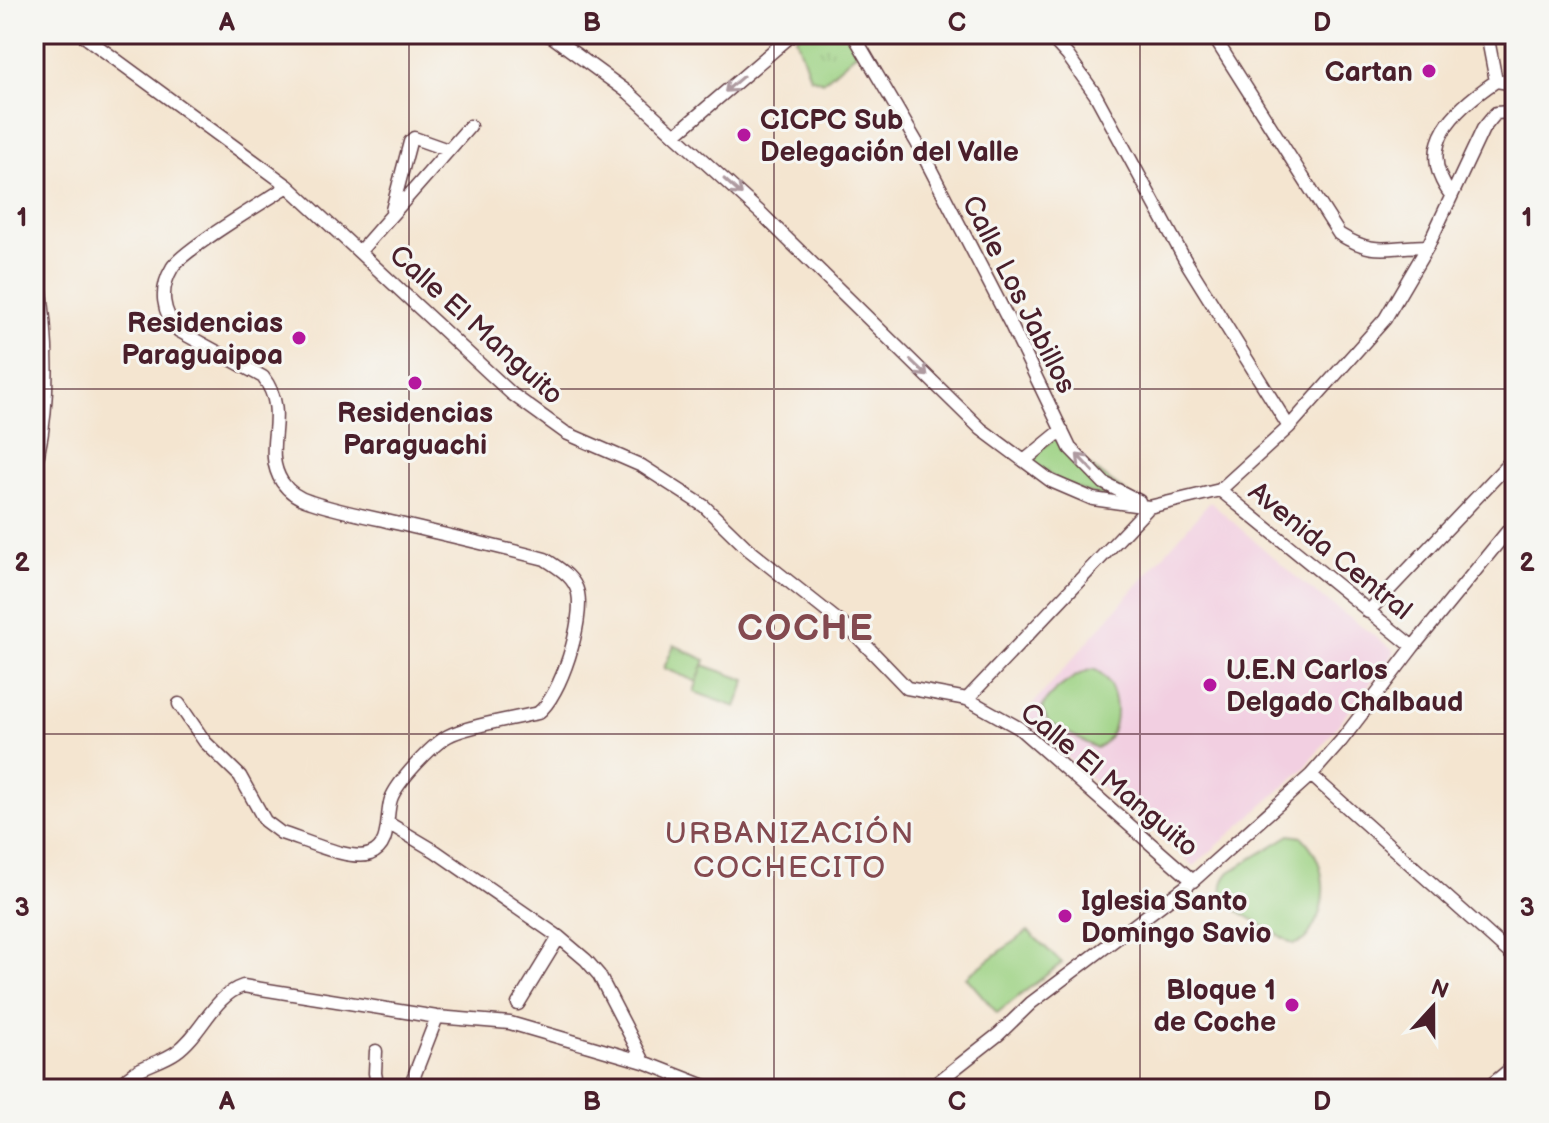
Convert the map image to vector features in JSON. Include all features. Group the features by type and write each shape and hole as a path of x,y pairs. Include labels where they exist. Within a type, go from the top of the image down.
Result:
{"main road":[{"path":"34,272 42,329 42,382 41,414 34,454"},
{"path":"1504,1089 1515,1080"}],"street":[{"name":"Calle El Manguito","path":"81,34 288,186 512,394 566,433 642,466 704,506 748,549 855,634 907,688 967,699 1019,728 1193,881"},
{"path":"543,34 551,36 629,93 763,215 981,429 1051,481 1093,499 1149,507 1220,490 1289,427 1385,319 1428,246 1477,138 1490,119 1501,111 1515,115"},
{"path":"675,135 793,34"},
{"name":"Calle Los Jabillos","path":"853,34 917,143 1070,448 1104,483 1149,507"},
{"path":"1212,34 1339,234 1354,244 1374,250 1428,246"},
{"path":"1487,34 1496,81"},
{"path":"1056,36 1095,94 1185,260 1289,427"},
{"path":"1451,195 1438,173 1437,148 1443,134 1458,109 1496,81 1515,84"},
{"path":"360,251 470,126"},
{"path":"391,215 410,142 414,138 419,139 448,150"},
{"path":"179,704 205,742 240,776 265,821 281,833 361,856 379,849 388,823 391,799 435,745 450,734 538,713 547,706 561,676 578,621 578,592 568,574 545,559 310,502 295,495 284,485 274,464 276,402 271,388 263,377 179,331 169,320 163,292 172,266 288,186"},
{"path":"1024,461 1062,430"},
{"path":"1368,612 1515,457"},
{"name":"Avenida Central","path":"1220,490 1413,647"},
{"path":"967,699 1149,507"},
{"path":"929,1089 999,1034 1031,1003 1193,881 1311,775 1515,522"},
{"path":"1311,775 1515,958"},
{"path":"388,823 435,851 559,937 586,960 599,975 644,1062"},
{"path":"518,1004 559,937"},
{"path":"119,1089 129,1076 175,1053 194,1036 224,996 243,986 437,1017 510,1023 644,1062 713,1089"},
{"path":"409,1089 437,1017"},
{"path":"376,1051 378,1089"},
{"path":"1486,1089 1515,1065"}],"shaded area":[{"name":"U.E.N Carlos Delgado Chalbaud","path":"1210,502 1304,584 1395,651 1305,768 1194,866 1021,718"}],"green space":[{"path":"801,34 845,34 857,52 823,82 810,77 796,37"},
{"path":"1061,433 1068,450 1143,505 1082,491 1056,479 1028,460"},
{"path":"674,645 705,660 697,682 664,668"},
{"path":"703,665 746,680 736,707 694,692"},
{"path":"1093,669 1109,684 1116,708 1112,732 1096,748 1048,722 1042,709 1049,697 1063,685"},
{"path":"1290,835 1302,837 1310,847 1323,881 1318,918 1306,937 1293,944 1230,906 1222,889 1230,872"},
{"path":"1028,931 1062,963 997,1013 966,977"}],"place":[{"name":"Cartan","path":"1429,71"},
{"name":"CICPC Sub Delegación del Valle","path":"744,135"},
{"name":"Residencias Paraguaipoa","path":"299,338"},
{"name":"Residencias Paraguachi","path":"415,383"},
{"name":"U.E.N Carlos Delgado Chalbaud","path":"1210,685"},
{"name":"Iglesia Santo Domingo Savio","path":"1065,916"},
{"name":"Bloque 1 de Coche","path":"1292,1005"}],"district":[{"name":"COCHE","path":"806,627"},
{"name":"URBANIZACIÓN COCHECITO","path":"790,850"}]}
